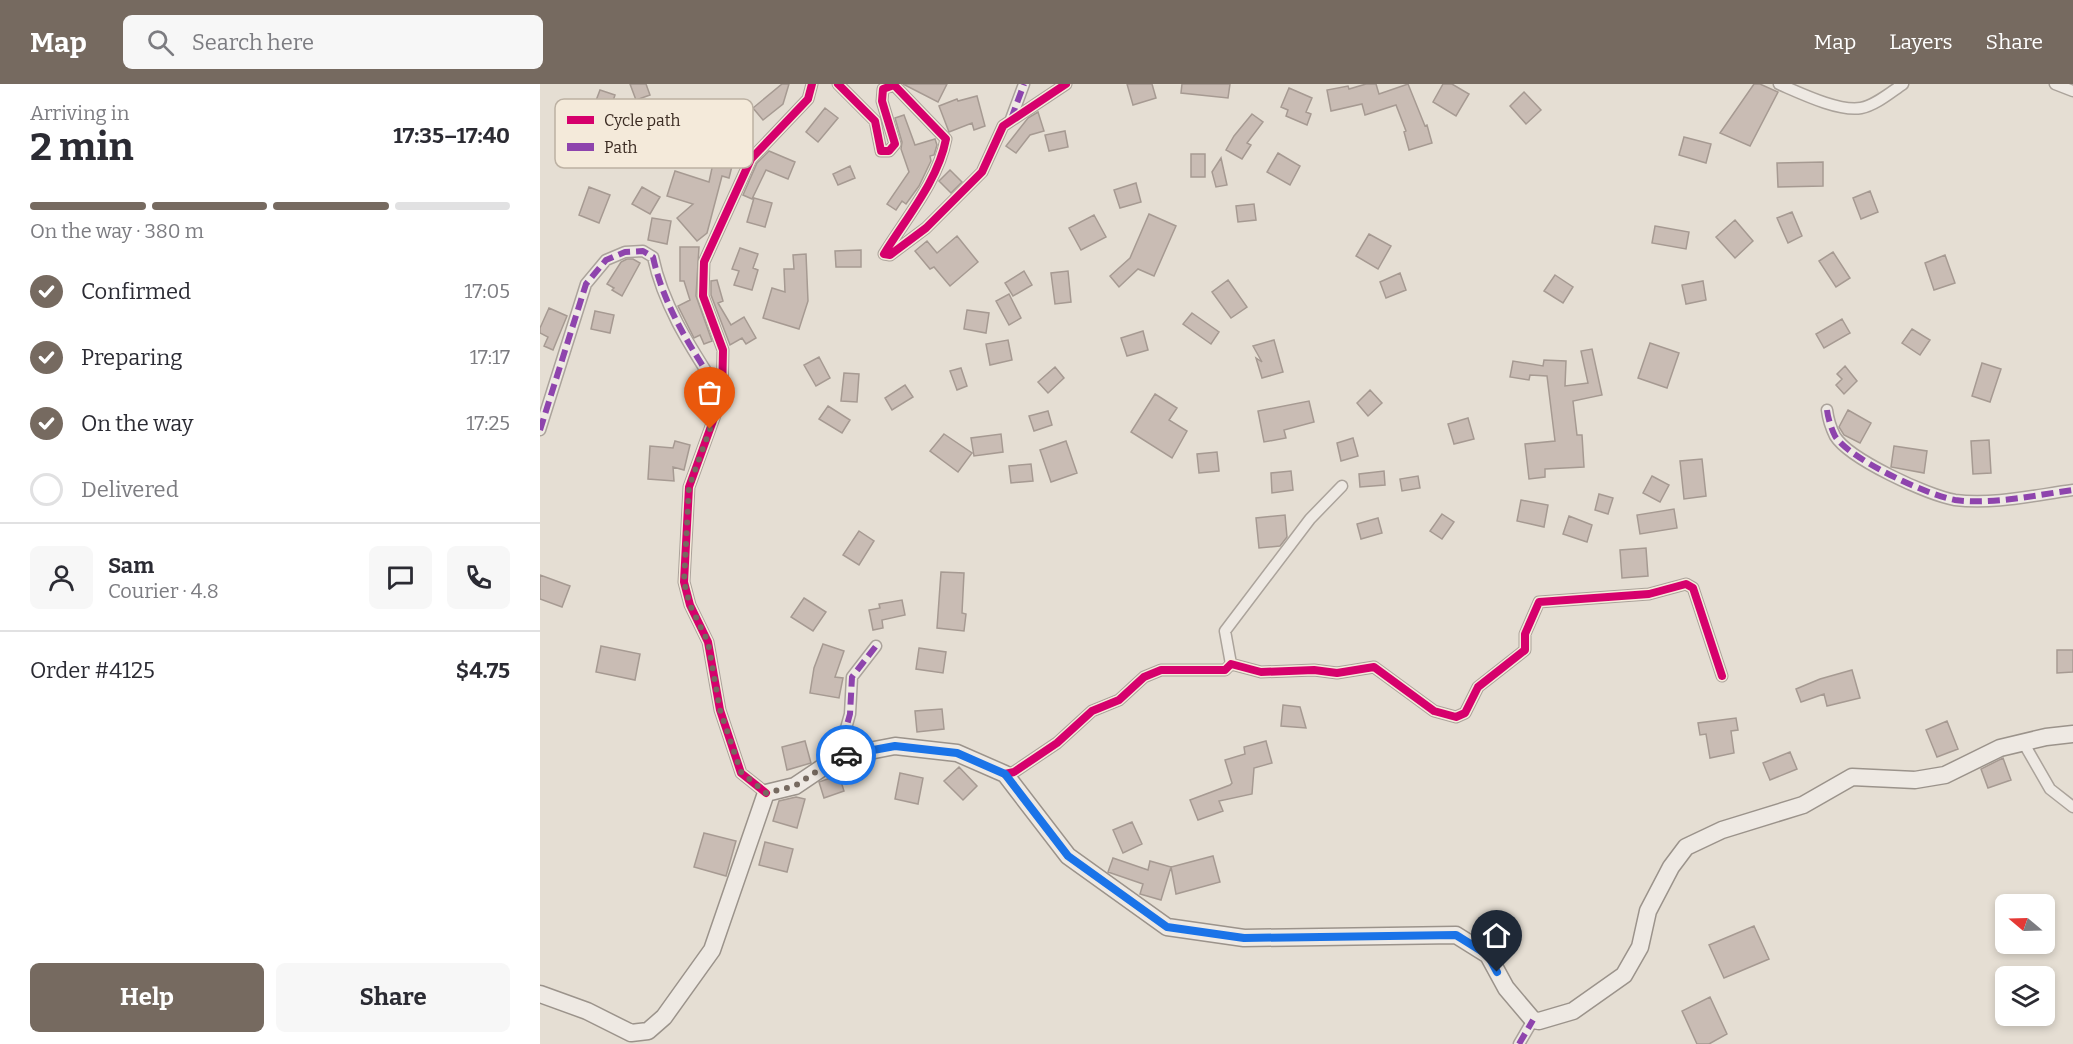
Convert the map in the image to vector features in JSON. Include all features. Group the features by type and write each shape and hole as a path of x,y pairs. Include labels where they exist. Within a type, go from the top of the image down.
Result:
{"main road":[{"path":"540,994 577,1007 631,1033 648,1031 664,1017 712,950 766,793 795,786 838,757 895,746 957,753 1005,774 1068,856 1167,927 1244,938 1456,935 1488,955 1506,988 1533,1020 1539,1021 1573,1011 1624,975 1640,947 1648,911 1671,867 1686,847 1722,830 1803,805 1852,777 1915,780 1945,775 2000,748 2073,734"}],"street":[{"path":"753,157 808,99 812,84"},
{"path":"837,84 875,121 882,151 889,152 895,144 882,101 884,90 894,85 946,139 943,156 932,177 884,254 890,255 926,228 982,172 1002,126 1066,84"},
{"path":"1011,119 1024,84"},
{"path":"1779,84 1826,102 1861,108 1903,84"},
{"path":"2055,84 2073,91"},
{"path":"747,168 704,262 703,296 723,350 722,396 689,487 684,582 690,605 708,642 720,710 741,772 766,793"},
{"path":"540,430 586,284 606,260 625,252 643,251 653,257 659,284 683,333 722,396"},
{"path":"1827,410 1836,437 1861,458 1892,477 1954,500 1982,501 2073,490"},
{"path":"1231,664 1225,631 1310,519 1342,486"},
{"path":"1231,664 1261,672 1314,670 1337,673 1374,667 1434,711 1456,717 1465,713 1478,687 1525,650 1525,634 1539,603 1649,594 1686,584 1693,588 1722,676"},
{"path":"838,757 850,714 852,677 876,646"},
{"path":"1005,774 1014,772 1057,743 1092,711 1119,700 1144,677 1161,670 1225,670 1231,664"},
{"path":"2023,742 2050,789 2073,807"},
{"path":"1519,1044 1533,1020"}],"building":[{"path":"630,84 646,84 650,95 636,99"},
{"path":"782,84 789,84 783,104 763,120 753,108"},
{"path":"903,84 947,84 938,102"},
{"path":"1127,84 1152,84 1156,98 1133,105"},
{"path":"1182,84 1230,84 1228,98 1181,93"},
{"path":"1366,84 1376,84 1379,94 1408,84 1425,126 1427,125 1432,143 1409,150 1404,132 1406,131 1396,105 1365,115 1362,104 1331,111 1327,90 1348,86 1349,89"},
{"path":"1443,84 1452,84 1469,94 1456,116 1433,102"},
{"path":"1754,84 1760,84 1778,92 1750,146 1720,133"},
{"path":"1289,88 1312,98 1306,112 1311,114 1307,125 1286,116 1288,110 1281,107"},
{"path":"600,90 615,95 614,99 597,99"},
{"path":"1524,92 1541,110 1526,124 1510,106"},
{"path":"977,96 985,126 974,130 972,123 949,132 939,106 957,99 958,101"},
{"path":"825,108 838,118 818,142 806,132"},
{"path":"1038,112 1044,131 1030,135 1016,153 1006,146 1028,118"},
{"path":"1252,114 1263,122 1247,143 1251,145 1242,159 1226,150"},
{"path":"904,115 915,145 935,139 937,145 934,155 930,156 931,161 919,186 906,204 902,201 896,210 887,204 909,172 901,149 902,142 895,118"},
{"path":"1065,131 1068,147 1049,151 1045,135"},
{"path":"1684,137 1711,144 1706,163 1679,155"},
{"path":"769,151 795,162 788,179 766,170 752,199 743,195 757,163"},
{"path":"1278,153 1300,166 1290,185 1267,172"},
{"path":"1191,154 1205,154 1205,177 1191,177"},
{"path":"1221,158 1227,185 1216,187 1212,172"},
{"path":"1823,162 1823,186 1778,187 1777,163"},
{"path":"850,166 855,178 838,185 833,174"},
{"path":"712,168 732,168 729,178 722,176 707,233 697,241 677,218 693,204 667,196 675,171 709,182"},
{"path":"950,170 962,182 951,193 939,181"},
{"path":"1136,183 1141,202 1120,208 1114,190"},
{"path":"589,187 610,195 599,223 579,215"},
{"path":"642,187 660,197 650,214 632,204"},
{"path":"1870,191 1878,212 1861,219 1853,198"},
{"path":"754,198 772,203 765,227 747,222"},
{"path":"1254,204 1256,220 1238,222 1236,206"},
{"path":"1792,212 1802,236 1788,243 1777,218"},
{"path":"1149,214 1176,226 1154,276 1138,269 1119,287 1110,276 1130,258"},
{"path":"1094,215 1106,237 1081,250 1069,228"},
{"path":"652,218 671,221 667,244 648,240"},
{"path":"1735,220 1753,241 1735,258 1716,237"},
{"path":"1655,226 1689,232 1686,249 1652,243"},
{"path":"1369,234 1391,246 1378,269 1356,256"},
{"path":"957,236 978,262 950,286 934,267 930,269 915,251 927,241 937,253"},
{"path":"680,247 699,247 696,296 712,341 704,344 700,335 694,338 678,306 690,300 684,281 680,281"},
{"path":"740,248 758,254 753,268 758,270 752,290 734,285 739,271 732,269"},
{"path":"861,250 861,267 836,267 835,251"},
{"path":"1833,252 1850,278 1836,287 1819,261"},
{"path":"806,254 808,301 799,329 763,318 772,288 785,292 784,269 794,269 793,255"},
{"path":"1945,255 1955,283 1934,290 1925,263"},
{"path":"627,259 640,263 622,296 607,284 621,262"},
{"path":"1024,271 1032,285 1013,296 1005,283"},
{"path":"1068,271 1071,302 1055,304 1051,273"},
{"path":"1400,273 1406,290 1386,298 1380,282"},
{"path":"1555,275 1573,287 1563,303 1544,291"},
{"path":"717,280 723,301 718,303 731,325 744,317 756,338 746,344 742,338 730,345 711,295 711,281"},
{"path":"1228,280 1247,307 1231,318 1212,292"},
{"path":"1703,281 1706,300 1686,304 1682,285"},
{"path":"1009,294 1021,318 1009,325 996,301"},
{"path":"549,308 567,316 553,350 544,346 548,337 540,333"},
{"path":"967,310 989,313 986,333 964,329"},
{"path":"595,311 614,315 610,333 591,329"},
{"path":"1192,313 1219,332 1211,344 1183,324"},
{"path":"1842,319 1850,333 1824,348 1816,334"},
{"path":"1912,329 1930,340 1920,355 1902,343"},
{"path":"1143,331 1148,350 1127,356 1121,338"},
{"path":"1008,340 1012,360 990,365 986,344"},
{"path":"1274,340 1283,372 1262,378 1256,358 1262,362 1253,346"},
{"path":"1650,343 1679,353 1667,388 1638,378"},
{"path":"1592,349 1602,395 1573,401 1577,435 1582,435 1584,467 1545,469 1545,477 1529,479 1525,444 1555,441 1547,376 1530,375 1529,380 1510,377 1513,361 1543,366 1544,360 1566,361 1565,386 1588,383 1581,351"},
{"path":"819,357 830,378 816,386 804,365"},
{"path":"1982,363 2001,369 1990,402 1972,396"},
{"path":"1845,366 1857,381 1844,394 1836,385 1842,379 1837,374"},
{"path":"1055,367 1064,378 1048,393 1038,382"},
{"path":"961,368 967,386 957,390 950,371"},
{"path":"844,373 859,374 857,402 841,401"},
{"path":"905,385 913,397 892,410 885,398"},
{"path":"1370,390 1382,403 1368,416 1357,403"},
{"path":"1155,394 1177,408 1169,420 1187,431 1172,458 1131,432"},
{"path":"1309,401 1314,422 1284,430 1286,438 1264,442 1258,411"},
{"path":"828,406 850,420 842,433 819,419"},
{"path":"1848,410 1871,423 1860,443 1844,435 1839,427"},
{"path":"1048,411 1052,425 1034,431 1029,416"},
{"path":"1468,418 1474,439 1454,444 1448,424"},
{"path":"944,434 972,453 958,472 930,451"},
{"path":"1001,434 1003,452 974,456 971,438"},
{"path":"1353,438 1358,456 1341,461 1337,443"},
{"path":"1989,440 1991,473 1973,474 1971,441"},
{"path":"675,441 690,445 684,470 673,467 674,481 648,479 650,446 673,448"},
{"path":"1066,441 1077,473 1051,482 1040,450"},
{"path":"1894,446 1927,451 1924,473 1891,467"},
{"path":"1217,452 1219,471 1199,473 1197,454"},
{"path":"1702,459 1706,496 1684,499 1680,461"},
{"path":"1031,464 1033,481 1011,483 1009,466"},
{"path":"1291,471 1293,490 1272,493 1271,473"},
{"path":"1384,471 1385,485 1360,487 1359,474"},
{"path":"1418,476 1420,488 1402,491 1400,479"},
{"path":"1652,476 1669,485 1660,502 1643,493"},
{"path":"1599,494 1613,498 1608,514 1595,510"},
{"path":"1521,500 1548,505 1544,527 1517,521"},
{"path":"1674,509 1677,528 1640,534 1637,515"},
{"path":"1442,514 1454,522 1442,539 1430,531"},
{"path":"1285,515 1287,537 1280,546 1259,548 1256,518"},
{"path":"1569,516 1592,525 1587,542 1563,534"},
{"path":"1378,518 1382,533 1361,539 1357,524"},
{"path":"859,531 874,541 859,565 843,555"},
{"path":"1646,548 1648,576 1622,578 1620,550"},
{"path":"941,572 964,573 962,613 966,614 964,631 937,628"},
{"path":"540,575 570,586 562,607 540,599"},
{"path":"804,598 826,612 813,631 791,617"},
{"path":"902,600 905,615 882,620 883,628 873,630 869,610 880,608 879,604"},
{"path":"823,644 844,651 835,677 843,678 839,698 810,693 814,668"},
{"path":"601,646 640,654 635,680 596,672"},
{"path":"919,648 946,652 943,673 916,669"},
{"path":"2057,650 2073,650 2073,672 2057,673"},
{"path":"1852,670 1860,698 1827,706 1824,694 1801,702 1796,689"},
{"path":"1283,705 1300,707 1306,728 1281,726"},
{"path":"942,709 944,729 917,732 915,711"},
{"path":"1736,718 1738,730 1731,731 1734,753 1710,758 1706,734 1700,735 1698,723"},
{"path":"1947,721 1958,749 1937,757 1926,730"},
{"path":"805,741 811,763 787,770 782,747"},
{"path":"1266,741 1272,763 1254,768 1252,794 1219,801 1223,811 1198,820 1190,800 1230,785 1232,783 1225,760 1245,754 1244,747"},
{"path":"1790,752 1797,769 1770,780 1763,763"},
{"path":"2003,758 2011,780 1988,788 1981,769"},
{"path":"959,767 977,786 963,800 944,781"},
{"path":"900,773 923,778 918,804 895,799"},
{"path":"839,775 844,791 824,798 819,782"},
{"path":"796,797 805,799 797,828 773,821 779,801"},
{"path":"1132,822 1142,844 1123,853 1113,830"},
{"path":"704,833 736,841 726,876 694,867"},
{"path":"765,842 793,849 787,872 759,865"},
{"path":"1213,856 1220,882 1176,894 1171,867"},
{"path":"1113,858 1148,870 1150,861 1171,867 1161,900 1140,894 1143,884 1108,872"},
{"path":"1754,926 1769,959 1724,978 1709,945"},
{"path":"1710,997 1727,1034 1709,1044 1697,1044 1682,1011"}],"marked path":[{"path":"1011,119 1024,84"},
{"path":"540,430 586,284 606,260 625,252 643,251 653,257 664,294 672,311 721,394"},
{"path":"1827,410 1835,436 1856,455 1908,484 1942,497 1984,501 2073,490"},
{"path":"838,757 850,714 852,677 876,646"},
{"path":"1519,1044 1533,1020"}],"cycle path":[{"path":"753,157 808,99 812,84"},
{"path":"838,84 875,121 881,151 889,151 895,144 882,101 883,89 894,85 946,139 942,155 929,184 884,254 890,255 926,228 982,172 1003,126 1066,84"},
{"path":"747,168 704,262 703,296 723,350 722,396 689,487 684,582 690,605 708,642 720,710 741,773 766,793"},
{"path":"1005,774 1014,772 1057,743 1092,711 1119,700 1144,677 1161,670 1225,670 1231,664 1261,672 1314,670 1337,673 1374,667 1434,711 1456,717 1465,713 1478,687 1525,650 1525,634 1539,602 1649,594 1686,584 1693,588 1722,676"}],"way so far":[{"path":"710,429 689,487 684,582 690,605 708,642 720,710 741,772 766,793 795,786 838,757 846,755"}],"route":[{"path":"846,755 895,746 957,753 1005,774 1068,856 1167,927 1244,938 1456,935 1488,955 1497,972"}]}
